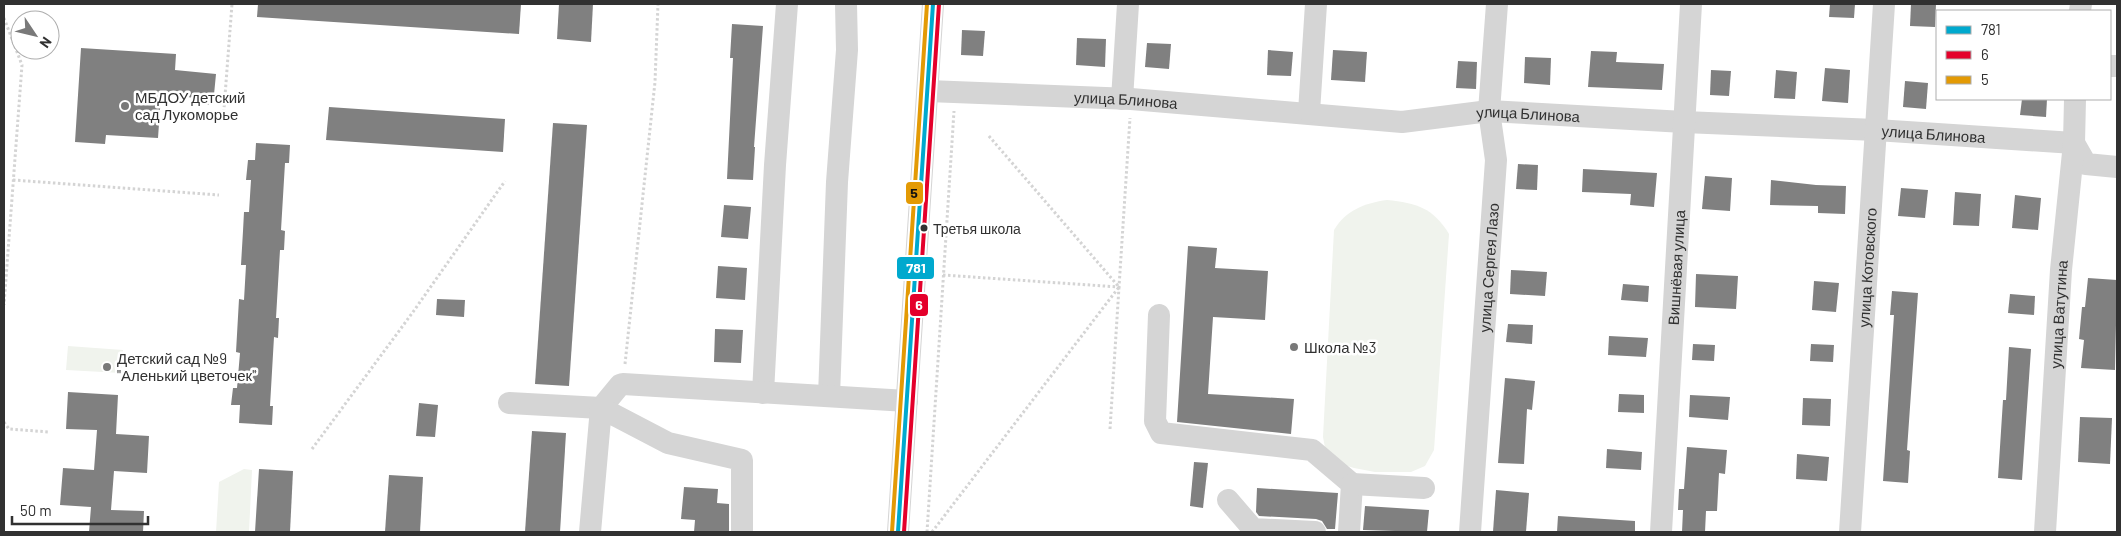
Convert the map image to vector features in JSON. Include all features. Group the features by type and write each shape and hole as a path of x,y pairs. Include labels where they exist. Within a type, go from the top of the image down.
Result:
{"street":[{"path":"763,393 775,165 788,4"},
{"path":"829,396 837,182 846,50 846,4"},
{"path":"898,532 934,4"},
{"path":"1126,99 1128,4"},
{"path":"1309,112 1316,4"},
{"name":"улица Сергея Лазо","path":"1470,532 1496,160 1490,111 1497,4"},
{"name":"Вишнёвая улица","path":"1661,532 1691,4"},
{"name":"улица Котовского","path":"1850,532 1884,4"},
{"name":"улица Блинова","path":"928,91 1126,99 1309,112 1402,122 1490,111 1876,130 2074,143"},
{"name":"улица Ватутина","path":"2045,532 2061,270 2074,143 2076,100"},
{"path":"2074,143 2086,164 2117,167"},
{"path":"1160,315 1155,422 1161,433 1312,450 1352,484 1424,488"},
{"path":"590,532 601,408 620,384 907,401"},
{"path":"509,403 601,408 668,444 742,460 742,532"},
{"path":"1349,532 1352,484"},
{"path":"1228,500 1253,529 1315,532"}],"path":[{"path":"223,122 232,4"},
{"path":"623,384 655,82 658,4"},
{"path":"4,18 22,65 4,305"},
{"path":"927,532 956,92"},
{"path":"1110,429 1126,99"},
{"path":"988,135 1118,287"},
{"path":"13,180 219,195"},
{"path":"312,449 413,312 505,181"},
{"path":"943,275 1118,287"},
{"path":"932,532 1118,287"},
{"path":"4,422 9,429 49,432"}],"shaded area":[{"path":"1387,200 1423,208 1437,218 1449,234 1434,450 1425,466 1411,472 1375,472 1334,462 1326,453 1323,437 1334,230 1344,217 1357,209 1371,203"},
{"path":"68,346 123,350 121,373 66,370"},
{"path":"244,469 252,470 249,532 216,532 219,482"}],"building":[{"path":"258,4 521,4 519,34 257,17"},
{"path":"559,4 593,4 591,42 557,39"},
{"path":"1830,4 1855,4 1854,18 1829,17"},
{"path":"1911,4 1936,4 1935,27 1910,26"},
{"path":"732,24 763,26 753,180 727,179 733,58 730,58"},
{"path":"962,30 985,31 983,56 961,55"},
{"path":"1077,38 1106,39 1105,67 1076,65"},
{"path":"1147,43 1171,44 1169,69 1145,67"},
{"path":"81,48 176,54 175,70 216,74 213,105 197,104 198,98 161,95 158,138 106,135 105,144 75,142"},
{"path":"1268,50 1293,52 1291,76 1267,75"},
{"path":"1333,50 1367,52 1365,82 1331,80"},
{"path":"1591,51 1617,52 1616,62 1664,64 1662,90 1588,87"},
{"path":"1525,57 1551,58 1550,85 1524,83"},
{"path":"1458,61 1477,62 1476,89 1456,88"},
{"path":"1825,68 1850,70 1848,103 1822,101"},
{"path":"1711,70 1731,71 1729,96 1710,95"},
{"path":"1776,70 1797,72 1795,99 1774,98"},
{"path":"1905,81 1928,83 1926,109 1903,107"},
{"path":"2022,100 2047,100 2046,117 2020,115"},
{"path":"329,107 505,119 503,152 326,140"},
{"path":"553,123 587,125 569,386 535,384"},
{"path":"256,143 290,145 289,163 285,163 281,230 285,231 284,250 280,250 276,318 279,318 278,338 274,337 270,406 273,406 272,425 239,423 240,405 231,405 233,388 237,388 240,353 236,352 239,299 244,300 246,265 241,265 244,212 249,212 251,180 246,180 248,160 255,160"},
{"path":"1518,164 1538,165 1537,190 1516,189"},
{"path":"1583,169 1657,173 1654,207 1630,205 1631,194 1582,192"},
{"path":"1705,176 1732,178 1730,211 1702,209"},
{"path":"1771,180 1846,186 1845,214 1818,213 1818,206 1770,205"},
{"path":"1901,188 1928,190 1925,218 1898,216"},
{"path":"1955,192 1981,194 1979,226 1953,225"},
{"path":"2015,195 2041,198 2038,230 2012,228"},
{"path":"724,205 751,207 748,239 721,237"},
{"path":"1188,246 1217,248 1215,268 1268,271 1265,320 1213,317 1208,394 1294,399 1291,434 1177,422"},
{"path":"718,266 747,268 745,300 716,298"},
{"path":"1511,270 1547,272 1545,296 1510,294"},
{"path":"1696,274 1738,276 1736,309 1695,307"},
{"path":"2088,278 2117,280 2115,370 2081,368 2084,340 2079,339 2082,307 2085,307"},
{"path":"1814,281 1839,283 1836,312 1812,310"},
{"path":"1623,284 1649,286 1648,302 1621,300"},
{"path":"1892,291 1918,293 1907,450 1910,451 1908,483 1883,481 1894,315 1890,315"},
{"path":"2010,294 2035,296 2034,315 2008,313"},
{"path":"437,299 465,300 464,317 436,315"},
{"path":"1508,324 1533,325 1532,344 1506,342"},
{"path":"715,329 743,330 741,363 714,362"},
{"path":"1609,336 1648,338 1646,357 1608,355"},
{"path":"1693,344 1715,345 1714,361 1692,360"},
{"path":"1811,344 1834,345 1833,362 1810,361"},
{"path":"2009,347 2031,349 2022,480 1998,478 2003,400 2006,400"},
{"path":"1505,378 1535,381 1532,410 1527,409 1524,464 1498,463"},
{"path":"68,392 118,395 116,434 149,436 147,473 114,471 111,510 144,511 143,532 89,532 91,507 60,505 63,468 94,470 97,430 66,429"},
{"path":"1619,394 1644,395 1644,413 1618,412"},
{"path":"1690,395 1730,397 1728,420 1689,417"},
{"path":"1803,398 1831,399 1830,426 1802,425"},
{"path":"419,403 438,405 435,437 416,436"},
{"path":"2080,417 2112,418 2110,464 2078,462"},
{"path":"532,431 566,433 560,532 525,532"},
{"path":"1687,447 1727,450 1725,474 1719,473 1717,511 1706,511 1705,532 1682,532 1683,510 1678,510 1679,489 1684,489"},
{"path":"1607,449 1642,452 1641,470 1606,468"},
{"path":"1797,454 1829,457 1827,481 1796,479"},
{"path":"1194,462 1208,463 1203,508 1190,506"},
{"path":"259,469 293,471 290,532 255,532"},
{"path":"389,475 423,477 420,532 385,532"},
{"path":"684,487 718,489 717,503 729,504 729,532 694,532 695,520 681,519"},
{"path":"1257,488 1338,493 1335,529 1327,529 1322,521 1316,519 1259,516 1256,512"},
{"path":"1496,490 1529,493 1526,532 1493,532"},
{"path":"1365,506 1429,510 1427,532 1363,530"},
{"path":"1558,516 1635,521 1635,532 1557,532"}],"transit line":[{"name":"5","path":"892,532 927,4"},
{"name":"781","path":"898,532 933,4"},
{"name":"6","path":"904,532 939,4"}],"place":[{"name":"МБДОУ детский сад Лукоморье","path":"125,106"},
{"name":"Третья школа","path":"924,228"},
{"name":"Школа №3","path":"1294,347"},
{"name":"Детский сад №9 \"Аленький цветочек\"","path":"107,367"}]}
